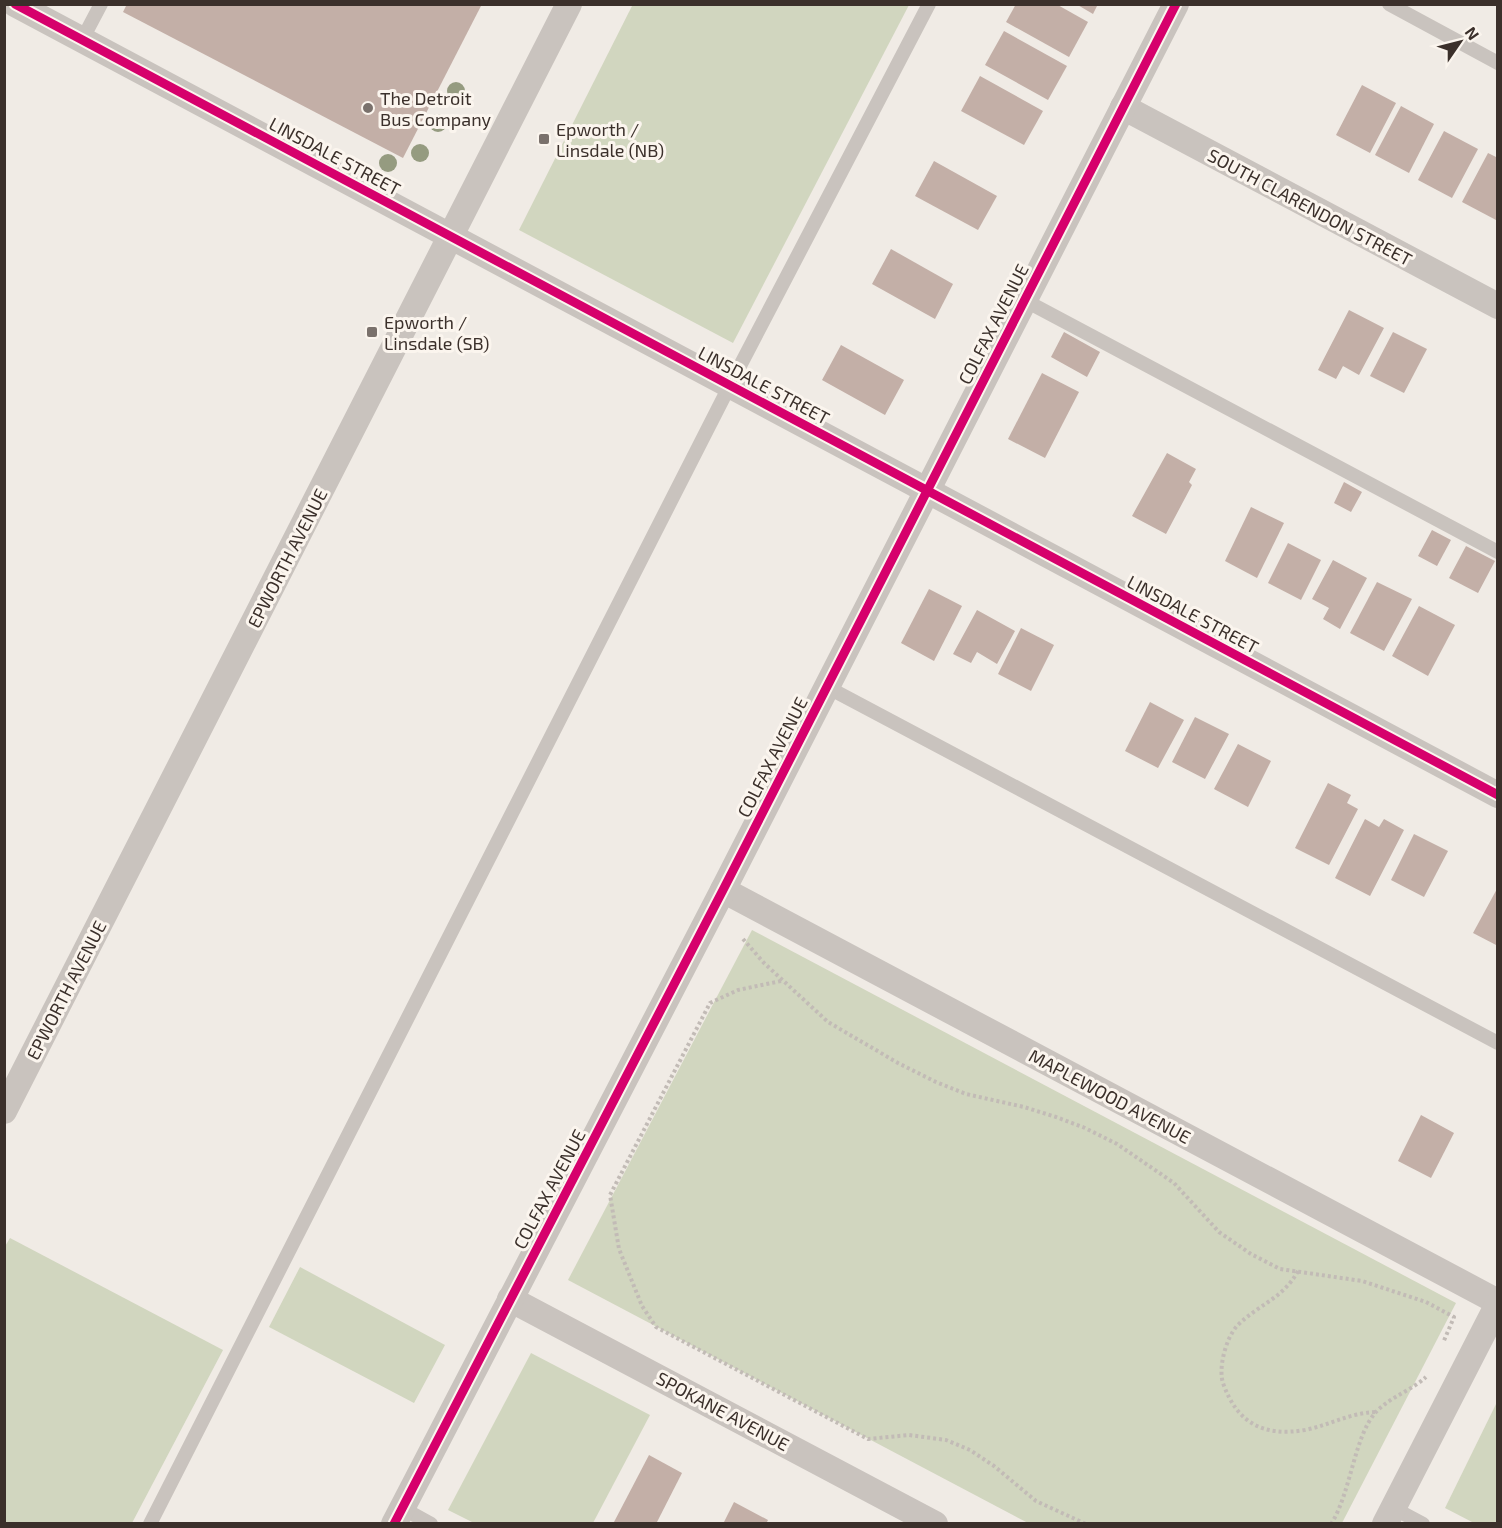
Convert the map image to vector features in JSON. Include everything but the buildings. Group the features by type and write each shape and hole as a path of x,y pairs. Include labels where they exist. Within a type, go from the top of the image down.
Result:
{"street":[{"name":"LINSDALE STREET","path":"15,4 1497,795"},
{"name":"EPWORTH AVENUE","path":"4,1111 569,4"},
{"name":"COLFAX AVENUE","path":"398,1516 723,890 1176,4"},
{"name":"SOUTH CLARENDON STREET","path":"1123,107 1497,306"},
{"name":"MAPLEWOOD AVENUE","path":"723,890 1497,1303"},
{"name":"SPOKANE AVENUE","path":"510,1299 935,1524"},
{"path":"1389,1516 1497,1303"}],"lane":[{"path":"82,40 101,4"},
{"path":"150,1524 730,386 929,4"},
{"path":"1389,4 1497,63"},
{"path":"1024,300 1497,552"},
{"path":"826,687 1497,1043"},
{"path":"398,1516 431,1524"},
{"path":"1389,1516 1423,1524"}],"path":[{"path":"742,939 782,981 828,1022 898,1063 936,1082 966,1094 1056,1117 1117,1144 1174,1183 1219,1232 1251,1254 1280,1269 1362,1281 1426,1302 1454,1317 1440,1350"},
{"path":"782,981 738,990 710,1004 610,1196 619,1250 642,1306 656,1327 868,1439 909,1435 946,1440 970,1450 994,1466 1036,1501 1086,1524"},
{"path":"1298,1271 1291,1283 1236,1327 1224,1351 1221,1375 1227,1395 1241,1416 1259,1428 1283,1432 1306,1429 1360,1413 1376,1412"},
{"path":"1331,1524 1340,1509 1366,1428 1376,1412 1425,1378 1430,1370"}],"green space":[{"path":"633,4 909,5 733,343 519,230"},
{"path":"752,930 1456,1303 1342,1523 1028,1523 568,1280"},
{"path":"10,1238 223,1350 132,1523 5,1523 4,1248"},
{"path":"300,1267 445,1345 414,1403 269,1327"},
{"path":"531,1353 650,1415 593,1523 474,1523 448,1510"},
{"path":"1497,1402 1497,1523 1474,1523 1445,1508"}],"cycle path":[{"path":"15,4 1498,795"},
{"path":"394,1524 723,890 1176,4"}],"place":[{"name":"The Detroit Bus Company","path":"368,108"},
{"name":"Epworth / Linsdale (NB)","path":"544,139"},
{"name":"Epworth / Linsdale (SB)","path":"372,332"}]}
